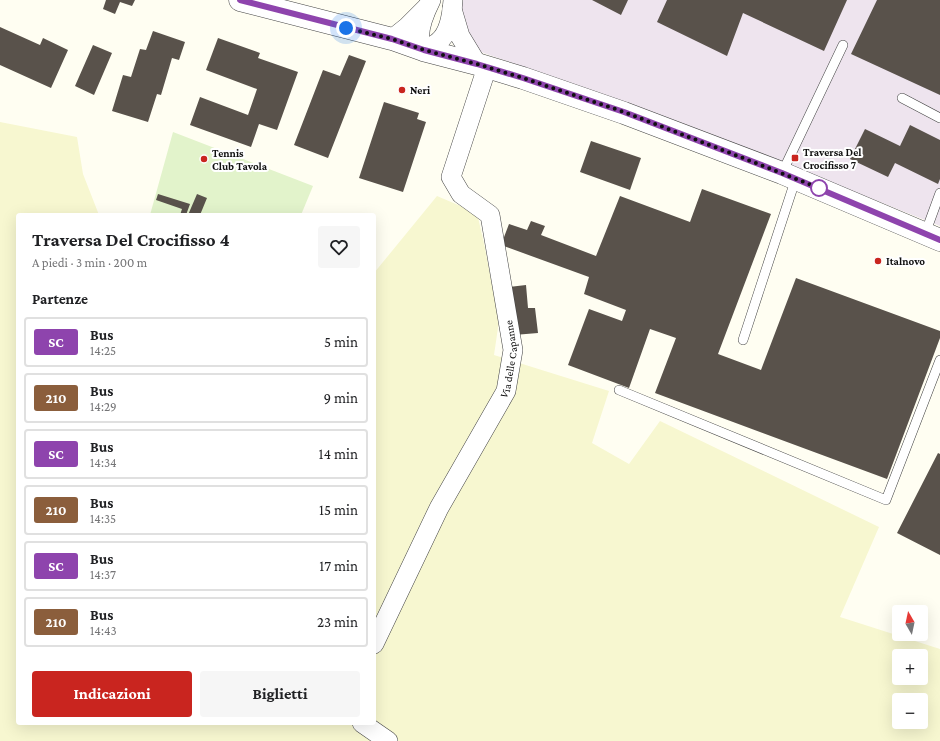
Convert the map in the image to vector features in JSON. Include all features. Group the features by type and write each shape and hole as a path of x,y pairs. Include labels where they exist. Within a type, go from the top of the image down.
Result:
{"street":[{"path":"240,0 392,39 424,50 482,65 624,112 789,176 933,237"},
{"path":"392,39 407,27 429,4"},
{"path":"424,50 420,41 420,31 429,4"},
{"path":"424,50 439,42 445,34 450,24 453,5"},
{"path":"453,5 460,36 482,65"},
{"name":"Via delle Capanne","path":"376,640 439,508 506,392 513,350 490,215 461,194 451,177 482,65"},
{"path":"365,725 388,741"}],"lane":[{"path":"743,340 789,176 843,45"},
{"path":"902,98 940,118"},
{"path":"933,237 940,193"},
{"path":"619,390 886,500 940,360"}],"shaded area":[{"path":"459,0 940,0 940,226 612,98 478,51 469,39"}],"green space":[{"path":"0,122 77,137 83,174 98,213 16,213 16,725 376,725 376,271 437,196 477,213 499,321 494,355 609,391 592,443 629,464 660,421 879,527 840,617 892,634 892,641 915,641 940,649 940,741 0,741"},
{"name":"Tennis Club Tavola","path":"173,132 313,186 302,213 151,213"}],"building":[{"path":"106,0 135,0 132,6 120,2 115,14 103,9"},
{"path":"592,0 628,0 621,15"},
{"path":"667,0 847,0 824,51 743,13 727,56 657,22"},
{"path":"877,0 940,0 940,95 851,54"},
{"path":"0,27 40,45 43,38 68,50 51,88 0,65"},
{"path":"153,31 185,42 179,60 172,58 161,95 157,94 148,122 112,111 123,75 131,77 140,49 146,50"},
{"path":"218,38 260,53 258,58 298,72 277,130 259,124 251,147 190,125 200,97 248,115 257,89 206,70"},
{"path":"93,45 112,53 94,95 75,86"},
{"path":"349,55 366,61 328,158 294,145 323,70 340,76"},
{"path":"384,102 419,113 417,119 426,122 403,192 359,178"},
{"path":"910,125 940,140 940,179 938,184 895,163 888,177 850,159 865,129 900,146"},
{"path":"591,141 641,158 630,190 580,172"},
{"path":"702,189 771,214 718,354 761,370 796,278 940,331 940,338 887,479 655,393 676,338 650,329 629,388 568,365 589,309 622,321 626,310 584,294 589,277 501,245 509,224 527,230 531,221 545,226 541,235 596,256 620,196 690,222"},
{"path":"158,194 190,204 187,213 181,213 182,209 156,200"},
{"path":"197,194 207,198 201,213 189,213"},
{"path":"526,285 528,308 535,308 538,333 514,335 509,287"},
{"path":"938,453 940,454 940,555 897,533"}],"bus line":[{"name":"SC","path":"240,0 392,39 424,50 523,78 624,112 824,190 940,240"}],"place":[{"name":"Neri","path":"402,90"},
{"name":"Traversa Del Crocifisso 7","path":"795,158"},
{"name":"Tennis Club Tavola","path":"204,159"},
{"name":"Italnovo","path":"878,261"}],"route":[{"path":"346,28 392,39 424,50 487,67 624,112 824,190 819,188"}]}
